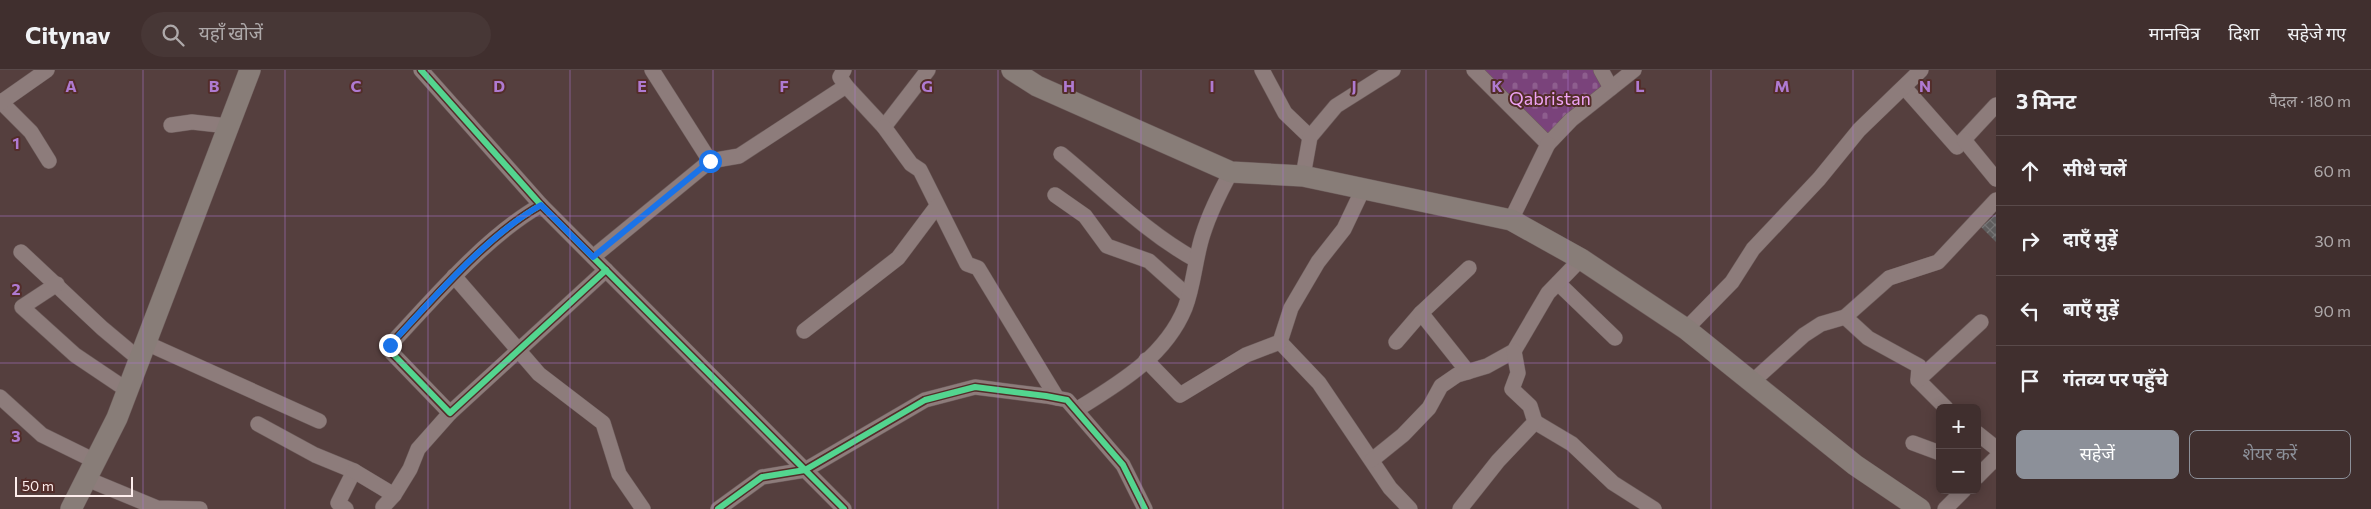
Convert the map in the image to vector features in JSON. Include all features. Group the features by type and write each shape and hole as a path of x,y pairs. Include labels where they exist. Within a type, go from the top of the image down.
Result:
{"main road":[{"path":"72,509 117,418 250,70"},
{"path":"1012,70 1037,86 1231,172 1303,176 1511,220 1581,259 1686,329 1753,381 1856,466 1920,509"}],"street":[{"path":"421,70 541,205 844,509"},
{"path":"652,70 710,161"},
{"path":"844,70 840,77 846,86 884,127 910,164 920,170 967,264 978,268 1057,398"},
{"path":"884,127 928,70"},
{"path":"1262,70 1285,113 1310,137"},
{"path":"1303,176 1310,137 1336,106 1393,70"},
{"path":"1474,70 1548,144"},
{"path":"1601,70 1611,88"},
{"path":"1511,220 1548,144 1571,120 1634,70"},
{"path":"1686,329 1732,282 1754,249 1820,178 1859,130 1921,70"},
{"path":"39,72 0,102 31,132 49,161"},
{"path":"593,257 710,161 738,156 846,86"},
{"path":"1904,88 1958,147 1996,106"},
{"path":"171,125 192,122 228,126"},
{"path":"1964,140 1996,179"},
{"path":"1062,154 1104,189 1137,222 1196,260"},
{"path":"1076,410 1130,376 1162,345 1185,308 1196,260 1210,216 1231,172"},
{"path":"1280,342 1291,308 1318,262 1344,229 1363,188"},
{"path":"1055,195 1085,216 1107,246 1149,261 1188,296"},
{"path":"1753,381 1804,335 1821,324 1845,317 1889,278 1938,262 1996,200"},
{"path":"450,413 392,353 390,345 454,276 522,216 541,205"},
{"path":"804,331 898,258 937,206"},
{"path":"21,252 58,284 102,328 142,351 320,421"},
{"path":"1372,460 1403,436 1429,408 1441,386 1457,375 1487,366 1514,351 1548,292 1581,259"},
{"path":"1396,342 1421,313 1469,268"},
{"path":"384,509 410,469 418,449 450,413 519,352 606,270"},
{"path":"454,276 539,374 603,423 618,474 643,509"},
{"path":"1558,283 1615,338"},
{"path":"58,284 22,307 75,355 128,390"},
{"path":"1421,313 1468,372"},
{"path":"1845,317 1868,338 1919,366 1918,380 1942,404"},
{"path":"1918,380 1981,322"},
{"path":"1146,360 1180,395 1246,355 1280,342"},
{"path":"1280,342 1319,383 1390,488 1410,509"},
{"path":"1514,351 1518,373 1512,389 1530,406 1536,422 1572,444 1613,483 1654,509"},
{"path":"718,509 762,477 805,470 926,400 975,387 1068,400 1122,465 1145,509"},
{"path":"0,397 42,435 91,470 157,508 200,509"},
{"path":"1460,509 1498,461 1536,422"},
{"path":"258,424 315,455 354,471 394,495"},
{"path":"1981,436 1996,448"},
{"path":"1913,443 1936,452"},
{"path":"1981,472 1996,458"},
{"path":"346,509 338,503 354,471"},
{"path":"1945,509 1960,494"}],"green space":[{"name":"Qabristan","path":"1483,70 1594,70 1603,87 1549,137"}],"building":[{"path":"1996,214 1996,242 1981,227"}],"cycle path":[{"path":"421,70 541,205 844,509"},
{"path":"541,205 500,233 461,269 390,345 392,353 450,413 606,270"},
{"path":"718,509 762,477 805,470 925,400 975,387 1067,400 1123,465 1145,509"}],"route":[{"path":"390,345 454,276 522,216 541,205 593,257 710,161"}]}
